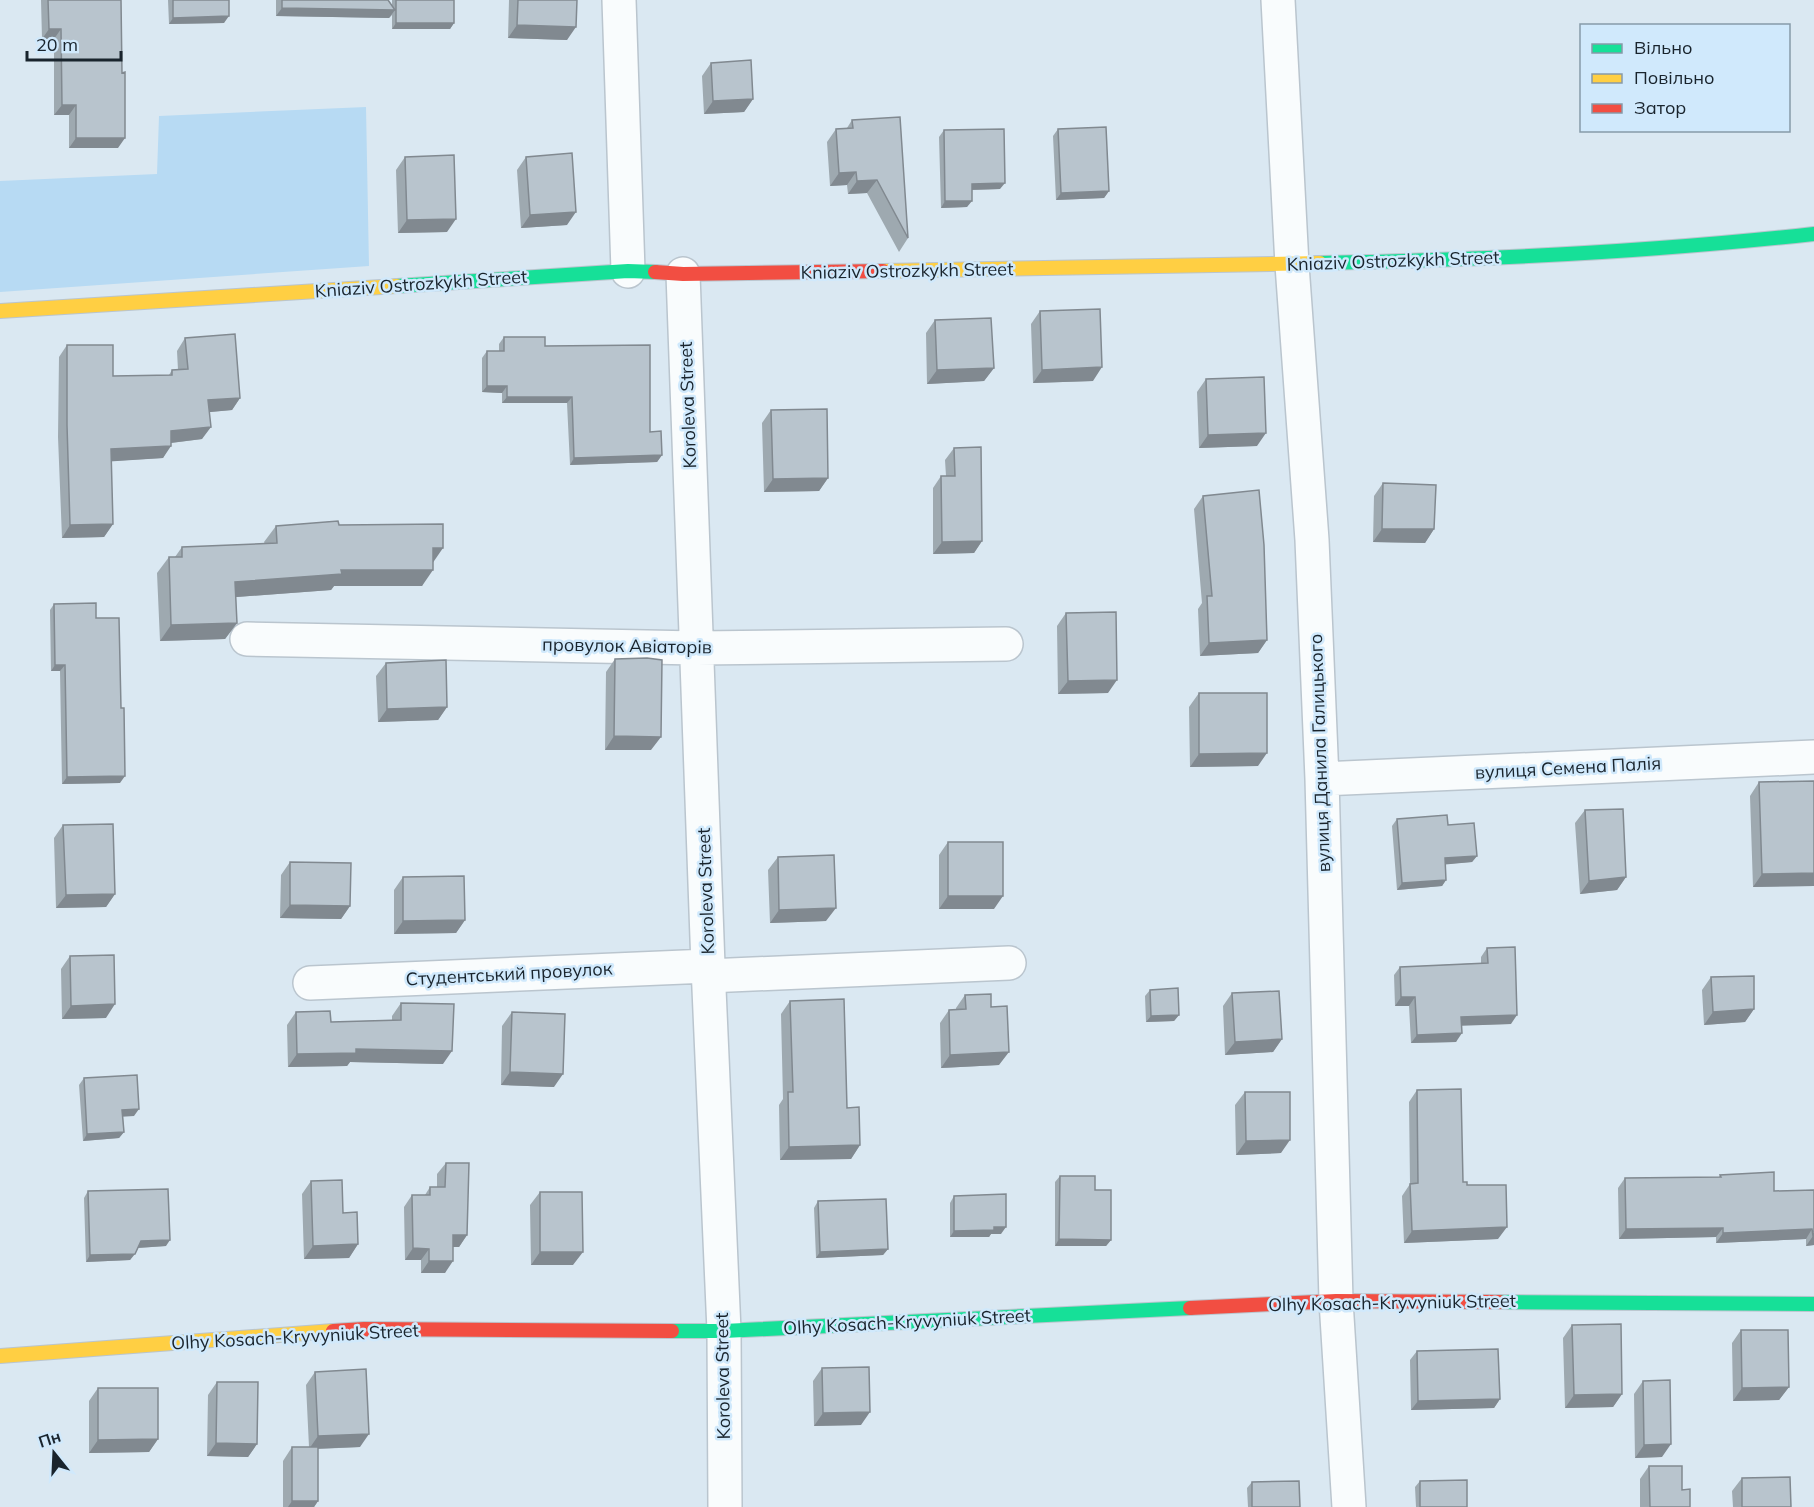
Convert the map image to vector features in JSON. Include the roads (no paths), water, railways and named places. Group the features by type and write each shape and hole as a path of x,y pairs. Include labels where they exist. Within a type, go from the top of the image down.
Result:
{"street":[{"path":"619,0 628,271"},
{"name":"вулиця Данила Галицького","path":"1278,0 1292,265 1312,540 1322,779 1336,1301 1349,1507"},
{"name":"Kniaziv Ostrozkykh Street","path":"0,311 628,271 683,274 1441,261 1733,243 1814,234"},
{"name":"Koroleva Street","path":"683,274 708,970 724,1331 725,1507"},
{"name":"провулок Авіаторів","path":"247,639 697,648 1006,644"},
{"name":"вулиця Семена Палія","path":"1322,779 1814,757"},
{"name":"Студентський провулок","path":"310,983 1009,963"},
{"name":"Olhy Kosach-Kryvyniuk Street","path":"0,1356 364,1329 724,1331 1336,1301 1814,1304"}]}
